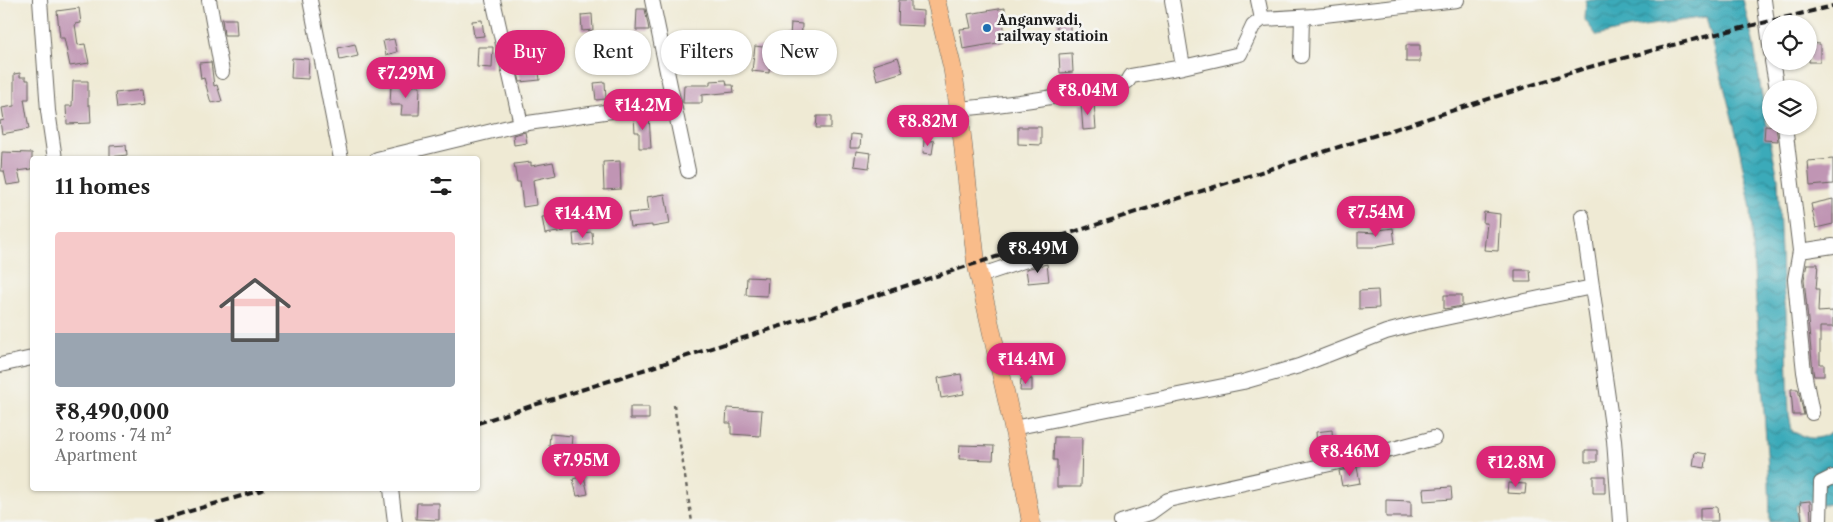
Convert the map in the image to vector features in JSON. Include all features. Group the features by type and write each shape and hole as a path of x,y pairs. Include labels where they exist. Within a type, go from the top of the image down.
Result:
{"main road":[{"path":"936,0 952,66 959,109 976,262 1013,428 1031,522"}],"street":[{"path":"40,0 48,111 55,156"},
{"path":"209,0 222,72"},
{"path":"310,0 340,156"},
{"path":"493,0 521,124"},
{"path":"652,0 688,171"},
{"path":"1172,0 1183,67"},
{"path":"1258,0 1262,19"},
{"path":"959,109 997,106 1076,94 1123,84 1131,76 1240,54 1253,26 1262,19 1407,7 1457,0"},
{"path":"1764,0 1766,15"},
{"path":"1301,56 1302,17"},
{"path":"389,156 521,124 674,102"},
{"path":"1786,135 1800,251 1795,279 1804,372 1812,413"},
{"path":"1582,216 1614,440 1620,522"},
{"path":"1800,251 1833,246"},
{"path":"979,276 1038,256"},
{"path":"1013,428 1243,382 1299,366 1386,332 1592,287"},
{"path":"0,365 30,358"},
{"path":"1121,522 1150,513 1168,500 1375,454 1434,438"},
{"path":"1820,522 1821,483 1833,477"},
{"path":"391,491 395,522"}],"path":[{"path":"674,405 692,522"}],"water":[{"path":"1586,0 1743,0 1753,41 1762,96 1762,135 1769,135 1778,178 1782,278 1786,311 1789,413 1792,431 1808,438 1817,438 1833,431 1833,503 1796,505 1797,522 1770,522 1751,209 1737,137 1706,17 1630,28 1597,36 1585,20"}],"building":[{"path":"899,0 911,0 911,10 923,11 923,26 898,25"},
{"path":"79,8 81,23 75,24 78,45 85,44 89,63 70,66 64,38 60,38 57,11"},
{"name":"Anganwadi, railway statioin","path":"1005,8 1003,42 963,49 960,29 971,28 968,14"},
{"path":"637,9 645,9 649,30 636,30"},
{"path":"592,14 593,30 582,30 581,15"},
{"path":"222,19 236,19 237,35 224,35"},
{"path":"1057,19 1070,19 1070,32 1057,32"},
{"path":"482,20 484,36 474,37 472,21"},
{"path":"791,23 802,24 802,30 790,30"},
{"path":"394,39 397,52 386,55 383,41"},
{"path":"355,44 358,56 340,60 338,48"},
{"path":"1817,44 1820,44 1820,62 1817,62"},
{"path":"1406,45 1420,45 1420,62 1406,62"},
{"path":"755,46 762,47 762,72 752,71"},
{"path":"478,47 493,47 492,68 477,67"},
{"path":"1072,53 1073,72 1060,73 1059,54"},
{"path":"898,57 903,72 877,80 873,65"},
{"path":"292,58 309,59 308,79 291,78"},
{"path":"211,62 214,86 217,85 222,101 211,103 204,78 201,79 199,63"},
{"path":"20,73 20,77 26,77 26,80 29,80 29,99 24,99 29,129 2,134 0,121 4,120 2,108 14,106 14,74"},
{"path":"518,75 539,75 540,80 520,82"},
{"path":"726,80 727,85 733,85 734,92 702,95 702,103 683,103 684,85 710,85 710,81"},
{"path":"73,81 88,81 88,105 90,105 91,123 67,124 66,106 72,106"},
{"path":"605,82 606,99 596,100 594,83"},
{"path":"391,85 420,86 419,115 401,115 402,105 390,105"},
{"path":"142,90 144,105 117,108 115,93"},
{"path":"1094,103 1096,129 1083,130 1081,104"},
{"path":"649,116 651,148 639,148 639,132 635,132 634,117"},
{"path":"817,116 831,116 831,128 816,128"},
{"path":"1018,127 1041,127 1041,145 1018,144"},
{"path":"525,132 527,143 514,145 513,135"},
{"path":"851,134 861,135 860,148 850,148"},
{"path":"1764,135 1777,135 1778,141 1764,140"},
{"path":"924,140 934,141 932,154 923,153"},
{"path":"126,145 127,155 110,156 110,146"},
{"path":"856,151 871,153 869,168 854,166"},
{"path":"2,152 32,153 32,156 30,156 30,169 18,171 21,183 7,185 4,171 1,171"},
{"path":"1833,159 1833,184 1810,186 1808,161"},
{"path":"620,161 621,189 604,190 603,162"},
{"path":"531,162 531,166 553,162 556,175 533,180 536,205 523,207 520,182 517,182 514,164"},
{"path":"665,194 670,224 652,227 652,225 630,227 628,213 649,211 647,197"},
{"path":"1833,199 1833,224 1816,228 1811,204"},
{"path":"1484,212 1500,214 1498,251 1484,250 1487,223 1483,223"},
{"path":"563,215 565,231 545,234 542,217"},
{"path":"1393,228 1395,243 1376,247 1358,247 1358,232 1379,233 1379,230"},
{"path":"592,232 593,244 574,246 573,234"},
{"path":"1047,264 1049,281 1028,283 1026,269"},
{"path":"1807,264 1818,264 1816,289 1819,289 1818,312 1833,311 1833,327 1820,327 1820,364 1824,364 1824,376 1814,376 1813,371 1804,279"},
{"path":"1515,270 1530,270 1531,282 1515,282"},
{"path":"747,277 768,278 767,296 746,295"},
{"path":"1378,290 1379,308 1359,309 1359,291"},
{"path":"1444,295 1462,295 1462,306 1444,309"},
{"path":"961,374 964,394 941,398 938,378"},
{"path":"1021,379 1032,379 1032,391 1020,391"},
{"path":"1791,389 1798,389 1804,415 1793,415"},
{"path":"630,407 649,407 649,419 630,419"},
{"path":"727,408 762,410 760,436 731,434 731,423 726,423"},
{"path":"1332,430 1333,443 1317,445 1316,432"},
{"path":"550,434 572,436 571,448 549,446"},
{"path":"1054,437 1082,437 1081,487 1057,487 1057,460 1053,460"},
{"path":"960,445 994,446 993,460 959,459"},
{"path":"1585,450 1597,450 1597,462 1585,462"},
{"path":"1695,452 1707,454 1705,468 1693,466"},
{"path":"1357,467 1360,483 1342,486 1339,471"},
{"path":"584,476 588,494 577,496 573,479"},
{"path":"1593,476 1605,476 1605,493 1593,493"},
{"path":"1508,483 1526,484 1525,494 1507,493"},
{"path":"1451,487 1452,499 1424,501 1423,489"},
{"path":"1386,500 1411,501 1411,517 1386,517"},
{"path":"1810,501 1811,522 1802,522 1800,502"},
{"path":"417,503 439,503 439,520 416,519"},
{"path":"1717,507 1718,521 1700,521 1700,508"}],"railway":[{"path":"480,422 1582,69 1833,6"},
{"path":"153,522 258,491"}],"place":[{"name":"Anganwadi, railway statioin","path":"987,28"}]}
